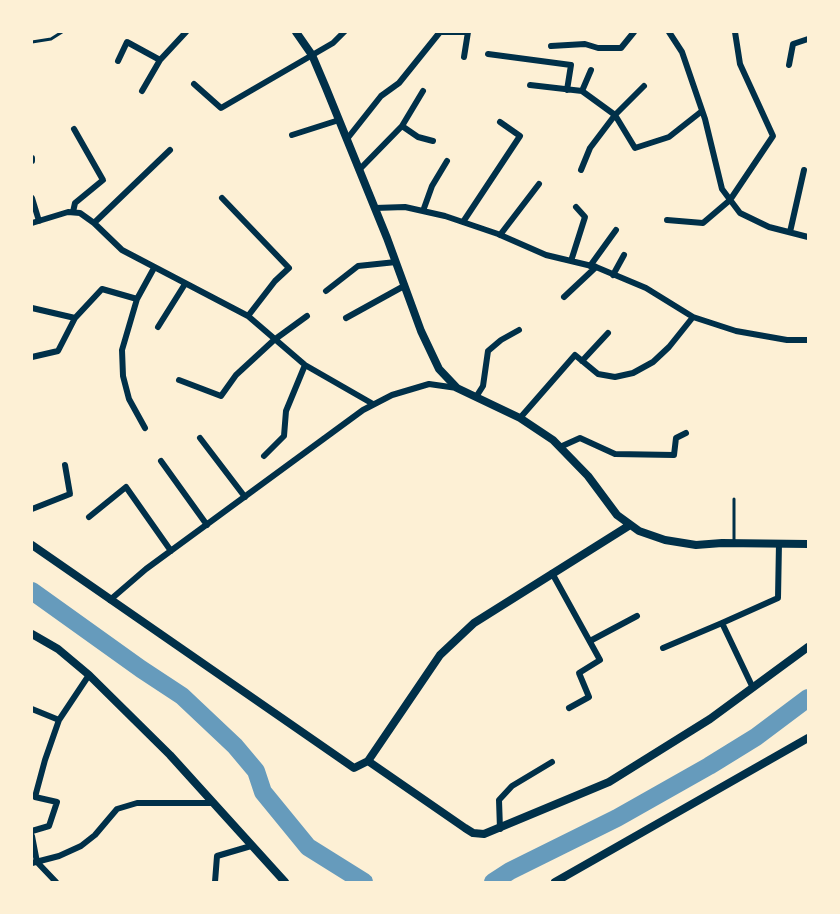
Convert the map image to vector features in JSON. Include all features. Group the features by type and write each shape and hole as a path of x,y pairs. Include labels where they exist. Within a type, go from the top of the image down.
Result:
{"main road":[{"path":"296,32 312,55 375,208 421,330 439,369 457,388 520,418 553,440 588,476 617,515 639,531 665,540 696,545 808,544"},
{"path":"32,544 354,768 368,761 440,656 474,623 630,525"},
{"path":"32,634 58,649 89,675 170,755 285,882"},
{"path":"368,761 473,833 484,834 609,782 710,719 808,647"},
{"path":"555,882 808,738"}],"street":[{"path":"142,91 160,60 186,32"},
{"path":"194,84 221,108 333,44 344,32"},
{"path":"347,139 381,96 399,83 440,32 468,32 464,57"},
{"path":"551,46 585,44 598,48 621,48 634,32"},
{"path":"669,32 682,52 702,111 722,189 740,213 769,227 808,237"},
{"path":"667,220 703,223 730,200 773,136 739,59 735,32"},
{"path":"789,65 793,44 808,39"},
{"path":"118,61 127,42 160,60"},
{"path":"488,54 571,65 567,90"},
{"path":"582,91 591,70"},
{"path":"530,85 582,91 615,115 635,148 669,137 702,111"},
{"path":"581,170 590,148 615,115 644,86"},
{"path":"359,170 402,126 423,91"},
{"path":"292,135 339,120"},
{"path":"463,222 520,136 500,122"},
{"path":"402,126 418,137 433,141"},
{"path":"73,212 75,203 103,180 74,129"},
{"path":"94,223 170,150"},
{"path":"423,211 432,186 447,161"},
{"path":"790,232 804,170"},
{"path":"500,235 539,184"},
{"path":"32,198 39,221"},
{"path":"222,198 289,268 275,281 248,316"},
{"path":"375,208 405,207 423,211 500,235 546,255 593,266 646,288 693,317 736,331 787,340 808,340"},
{"path":"571,261 585,217 576,207"},
{"path":"32,223 73,212 80,213 122,250 248,316 305,365 373,404"},
{"path":"564,297 593,266 616,230"},
{"path":"613,274 624,255"},
{"path":"326,291 358,266 396,262"},
{"path":"146,428 129,399 123,376 122,350 137,299 154,268"},
{"path":"158,327 185,284"},
{"path":"346,318 404,286"},
{"path":"32,357 58,351 75,318 102,289 137,299"},
{"path":"32,308 75,318"},
{"path":"179,380 221,396 236,375 274,340 307,316"},
{"path":"520,418 575,355 598,374 615,377 633,373 653,362 669,347 693,317"},
{"path":"476,397 483,386 488,351 501,340 519,330"},
{"path":"582,361 608,333"},
{"path":"264,456 284,436 286,411 305,365"},
{"path":"110,600 146,569 373,404 392,395 429,384 457,388"},
{"path":"560,447 580,438 615,454 674,455 675,438 686,433"},
{"path":"200,438 245,497"},
{"path":"161,461 207,525"},
{"path":"32,509 70,494 65,465"},
{"path":"89,517 126,487 171,551"},
{"path":"663,648 778,598 779,543"},
{"path":"552,573 600,660 579,673 589,697 569,708"},
{"path":"591,641 637,616"},
{"path":"722,623 753,688"},
{"path":"32,831 49,826 57,802 35,796 59,720 89,675"},
{"path":"32,709 59,720"},
{"path":"500,829 499,800 512,786 552,762"},
{"path":"34,863 81,846 95,835 117,809 136,803 214,803"},
{"path":"32,836 34,863 55,882"},
{"path":"215,882 217,856 251,846"}],"lane":[{"path":"32,42 51,39 62,32"},
{"path":"734,499 734,543"}],"waterway":[{"path":"32,591 182,696 235,746 256,771 263,792 308,847 364,882"},
{"path":"493,882 510,871 617,818 709,766 756,737 808,698"}]}
